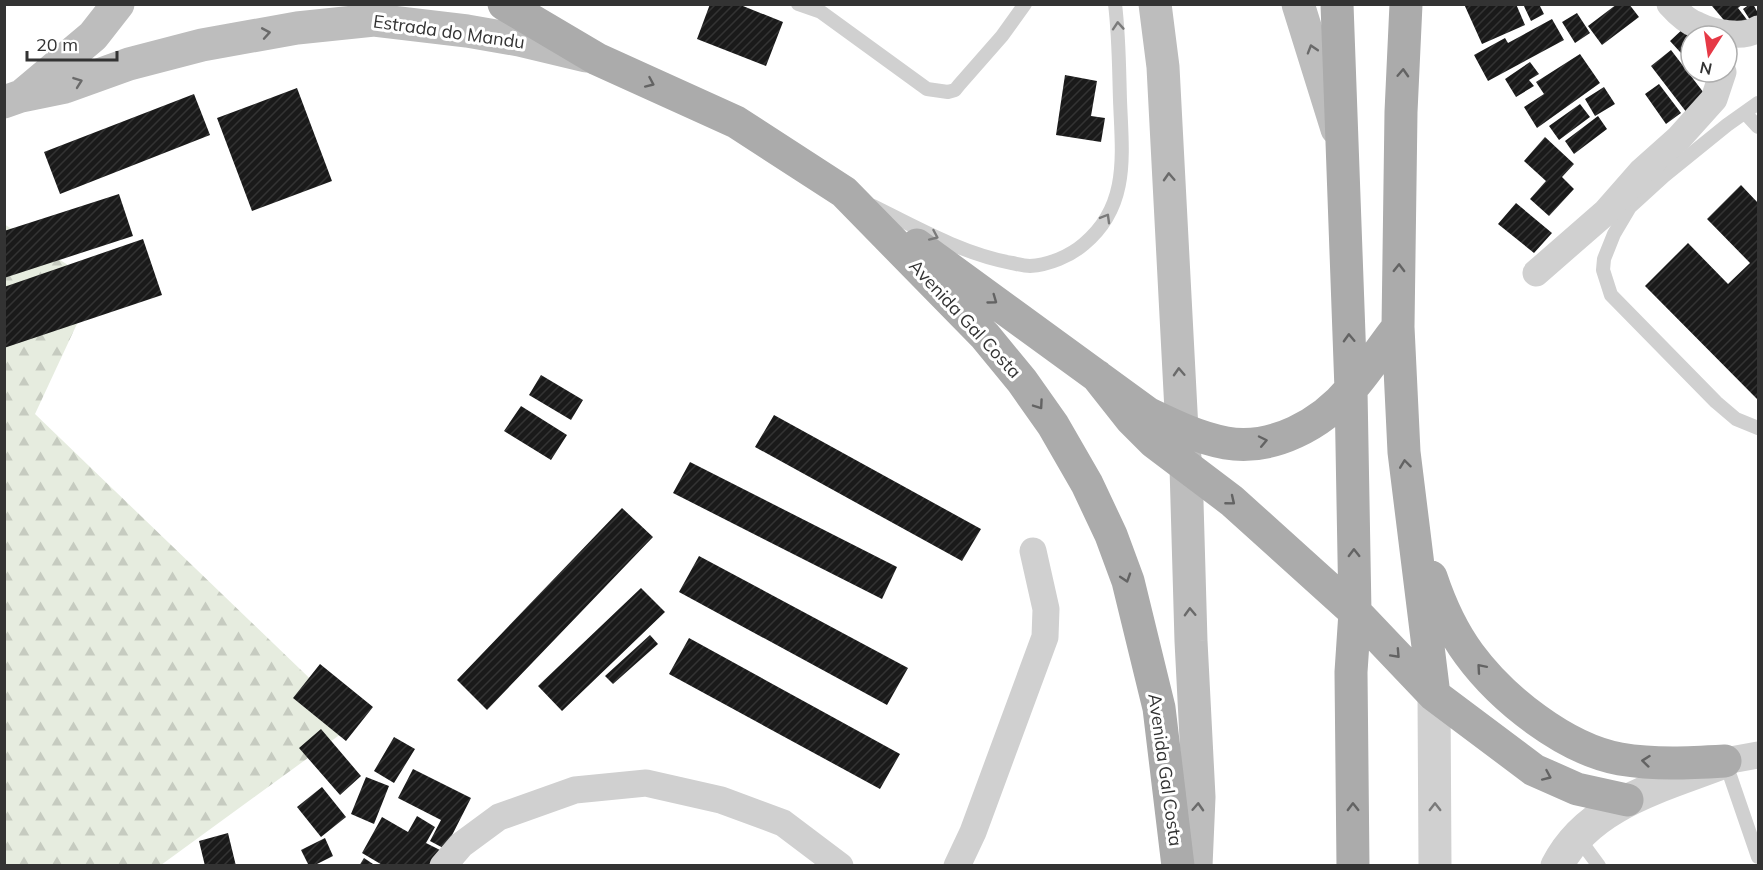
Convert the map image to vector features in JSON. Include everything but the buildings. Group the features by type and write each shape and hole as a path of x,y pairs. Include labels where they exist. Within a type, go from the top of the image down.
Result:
{"main road":[{"name":"Estrada do Mandu","path":"13,99 93,36 118,4"},
{"name":"Avenida Gal Costa","path":"504,4 597,59 736,122 844,192 985,336 1022,381 1053,425 1087,484 1128,581 1159,708 1178,866"},
{"path":"1155,4 1163,67 1182,430 1186,467 1191,640 1199,797 1196,866"},
{"path":"1298,4 1342,145"},
{"path":"1337,4 1351,390 1355,612 1351,672 1353,866"},
{"path":"1406,4 1401,112 1398,327 1404,452 1434,695"},
{"name":"Estrada do Mandu","path":"13,99 65,87 129,64 202,45 297,28 374,20 519,40 597,59"},
{"path":"844,192 1140,408 1182,430 1227,443 1259,443 1294,433 1323,416 1351,390 1398,327"},
{"path":"1098,376 1154,442 1232,501 1355,612 1434,695 1534,770 1577,789 1627,800"},
{"path":"1413,522 1446,614 1469,654 1503,692 1537,719 1575,744 1619,759 1670,764 1725,761"}],"street":[{"path":"1670,4 1681,16 1698,26 1750,32 1739,47"},
{"path":"1536,273 1606,212 1642,171 1679,138 1714,99 1719,84"},
{"path":"957,866 973,832 1045,637 1046,609 1033,551"},
{"path":"1434,695 1435,866"},
{"path":"1557,866 1576,836 1627,800 1725,761 1758,755"},
{"path":"443,866 460,845 498,817 575,790 646,783 721,800 783,823 840,866"}],"lane":[{"path":"798,4 821,12 927,89 948,92 955,90 1002,36 1025,4"},
{"path":"844,192 914,227 973,253 1000,261 1029,266 1057,260 1078,249 1106,222 1118,194 1122,164 1116,4"},
{"path":"1758,103 1665,176 1630,207 1614,234 1603,270 1611,295 1716,402 1736,419 1758,428"},
{"path":"1745,112 1758,127"},
{"path":"1725,761 1758,857"},
{"path":"1576,836 1599,866"}],"green space":[{"path":"4,224 96,283 35,414 356,723 161,865 5,865"}]}
